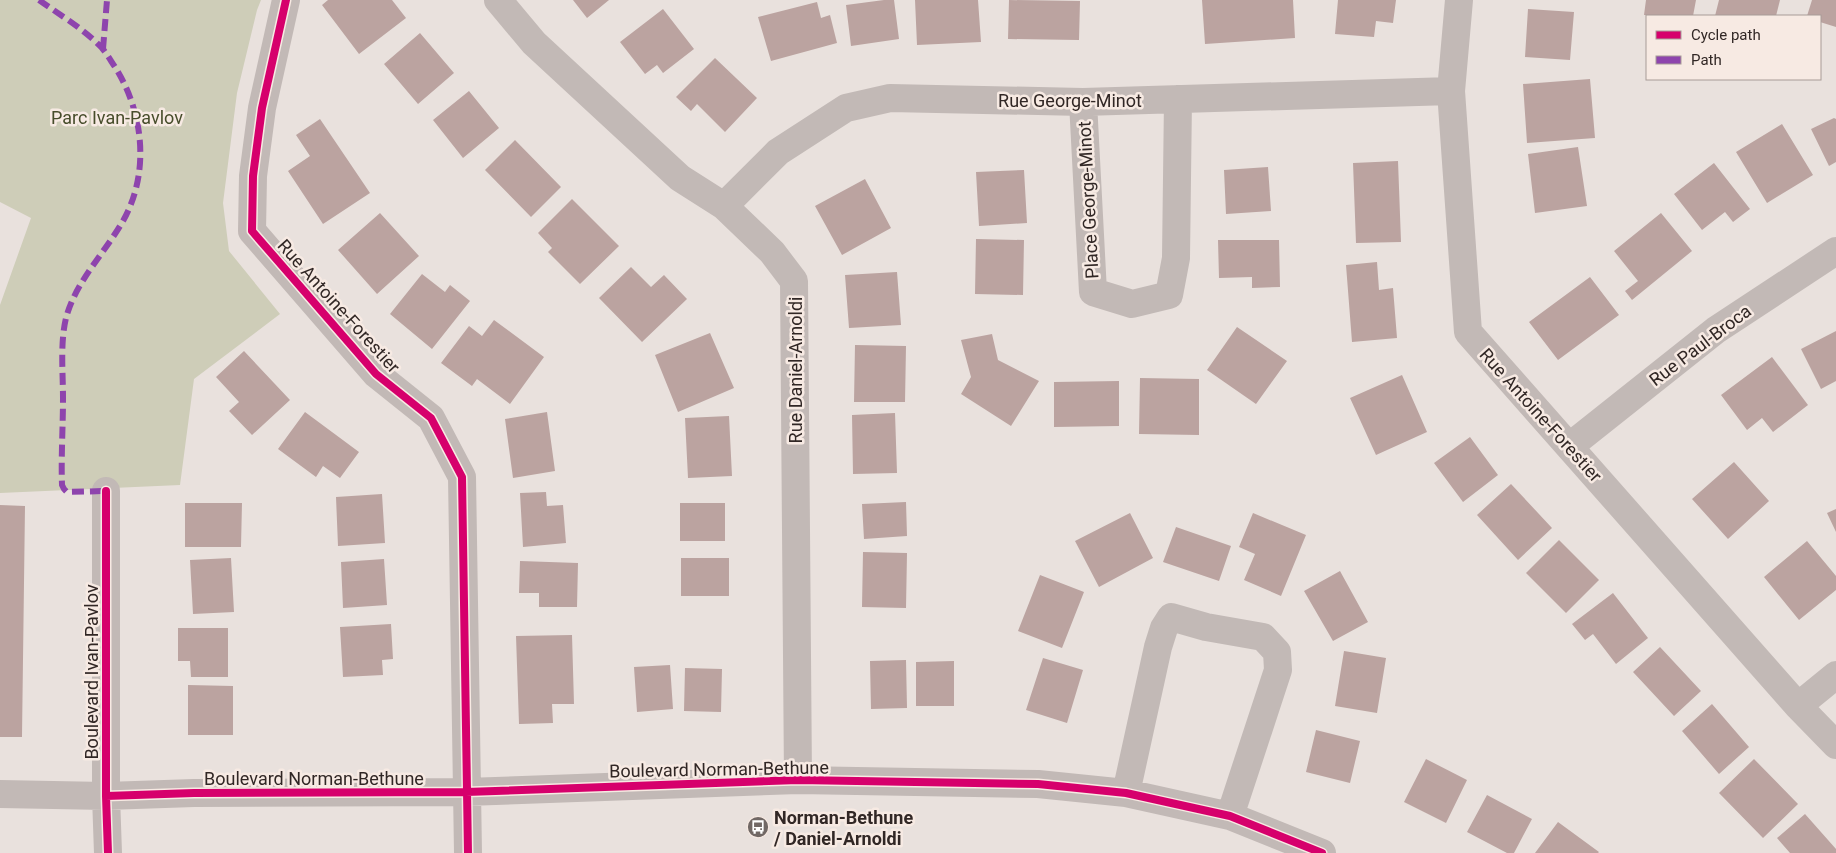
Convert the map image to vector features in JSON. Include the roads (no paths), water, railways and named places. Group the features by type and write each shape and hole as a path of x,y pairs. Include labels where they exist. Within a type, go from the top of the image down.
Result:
{"street":[{"name":"Rue Antoine-Forestier","path":"286,0 262,108 253,176 252,231 376,374 431,418 462,476 468,853"},
{"name":"Rue Daniel-Arnoldi","path":"498,0 534,43 680,178 724,206 772,252 794,281 798,780"},
{"name":"Rue Antoine-Forestier","path":"1459,0 1451,90 1468,332 1798,706 1836,746"},
{"name":"Rue George-Minot","path":"724,206 778,152 846,108 890,98 1083,102 1451,90"},
{"name":"Place George-Minot","path":"1083,102 1093,292 1132,304 1169,295 1176,258 1178,99"},
{"name":"Rue Paul-Broca","path":"1570,446 1716,330 1836,251"},
{"name":"Boulevard Ivan-Pavlov","path":"106,491 106,796 108,853"},
{"path":"1126,793 1158,647 1164,628 1171,618 1206,627 1262,637 1277,652 1278,670 1230,816"},
{"path":"1798,706 1836,675"},
{"name":"Boulevard Norman-Bethune","path":"0,794 106,796 194,793 466,792 798,780 1038,784 1126,793 1230,816 1322,853"}],"place":[{"name":"Norman-Bethune / Daniel-Arnoldi","path":"758,827"}],"park label":[{"name":"Parc Ivan-Pavlov","path":"117,117"}]}
